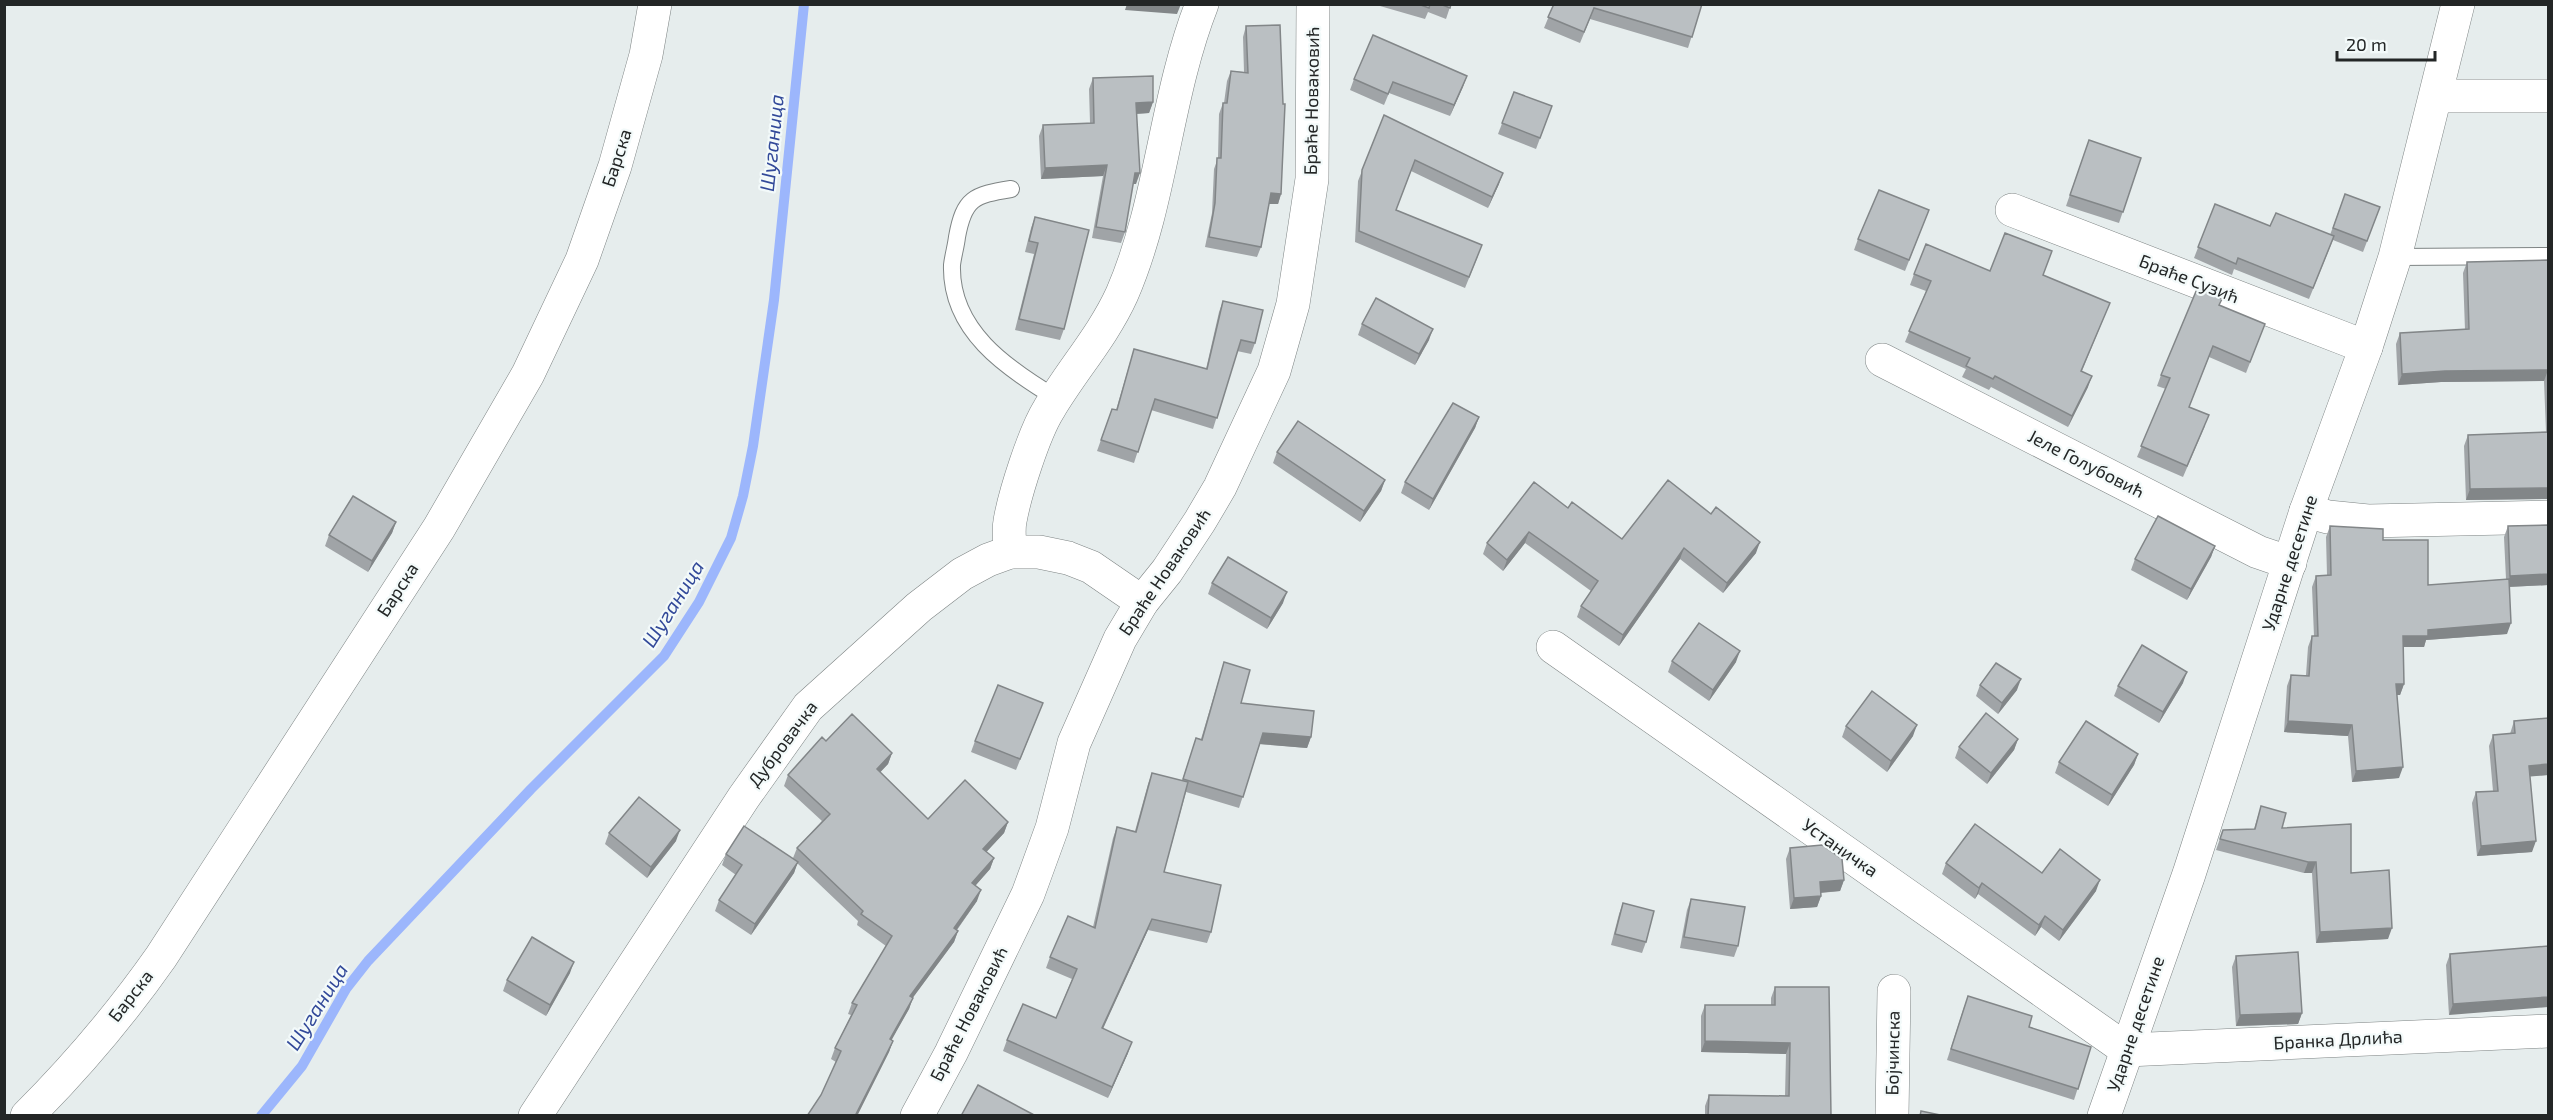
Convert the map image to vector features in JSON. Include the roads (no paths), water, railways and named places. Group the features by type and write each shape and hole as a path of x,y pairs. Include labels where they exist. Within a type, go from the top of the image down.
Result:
{"street":[{"name":"Барска","path":"27,1116 79,1060 140,987 161,957 439,528 528,375 582,260 608,187 646,55 655,4"},
{"path":"1010,552 1010,522 1034,441 1047,411 1102,333 1122,294 1140,243 1183,62 1202,4"},
{"name":"Браће Новаковић","path":"917,1116 1028,894 1052,828 1074,743 1119,639 1167,571 1220,487 1274,371 1300,266 1312,179 1313,4"},
{"name":"Ударне десетине","path":"2104,1116 2189,874 2306,511 2366,347 2395,257 2458,4"},
{"path":"2436,96 2548,96"},
{"name":"Браће Сузић","path":"2012,210 2366,347"},
{"name":"Јеле Голубовић","path":"1882,360 2258,552 2290,564"},
{"path":"2306,511 2328,517 2368,521 2548,517"},
{"name":"Дубровачка","path":"535,1116 744,797 808,707 874,646 962,574 1010,552 1039,552 1068,558 1091,567 1143,602"},
{"name":"Устаничка","path":"1553,647 2127,1050"},
{"name":"Бојчинска","path":"1892,1116 1894,991"},
{"name":"Бранка Дрлића","path":"2127,1050 2548,1030"}],"lane":[{"path":"1011,189 984,193 971,202 961,215 952,265 956,296 963,318 980,341 1001,362 1056,398"},
{"path":"2395,257 2548,256"}],"waterway":[{"name":"Шуганица","path":"261,1116 302,1066 346,989 368,961 531,789 664,656 699,602 731,538 743,496 753,446 774,300 804,4"}]}
